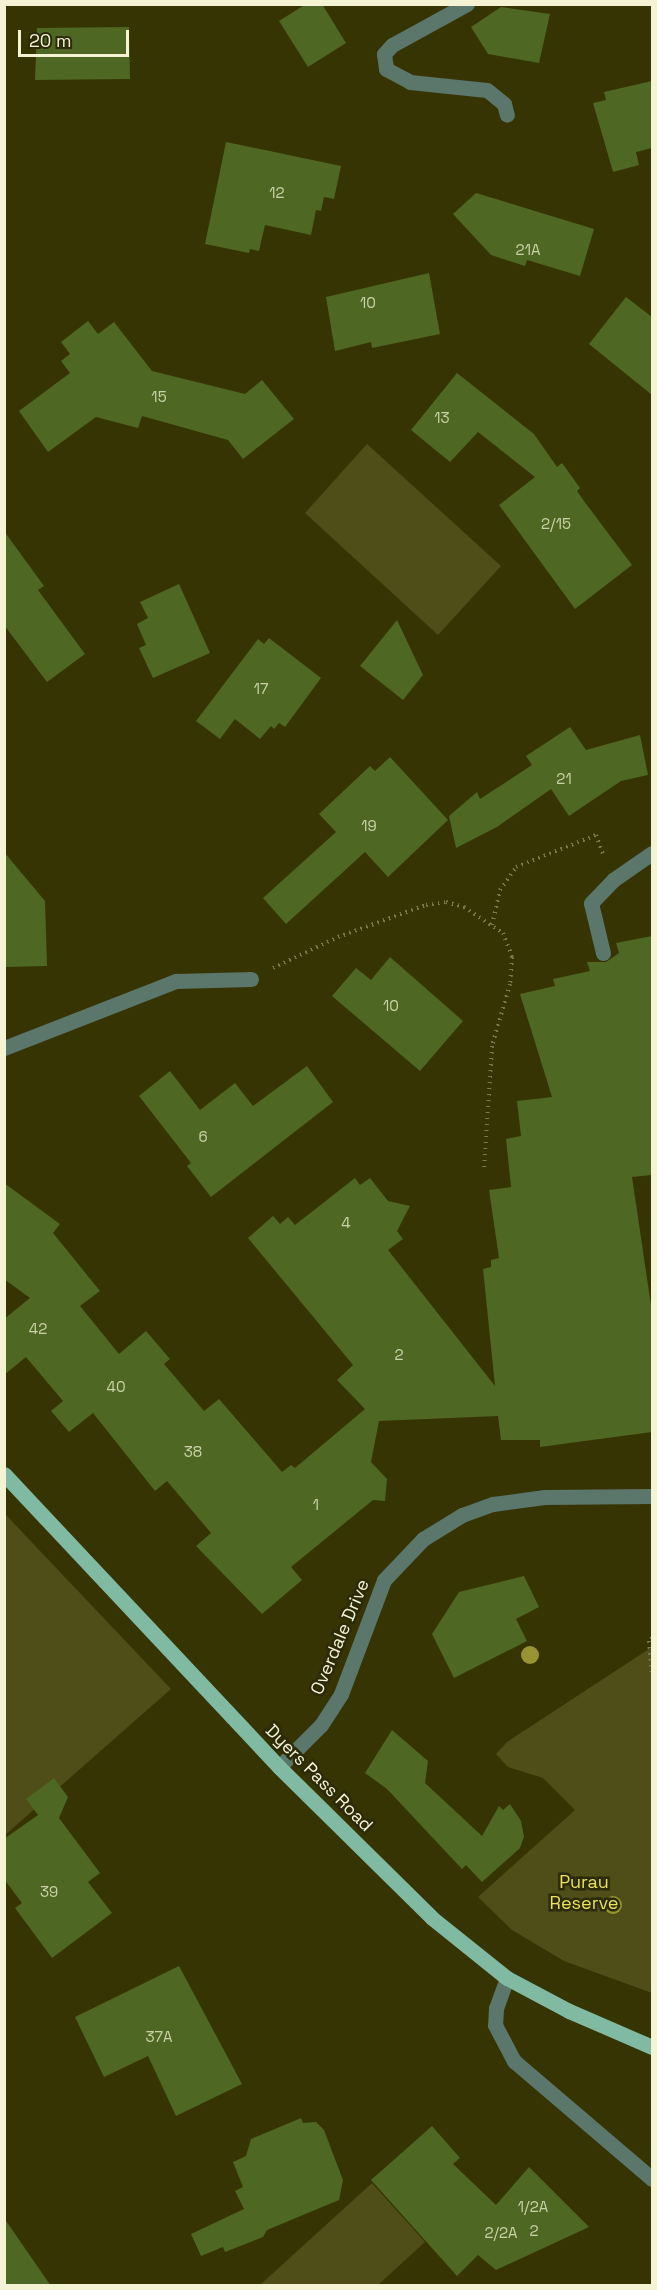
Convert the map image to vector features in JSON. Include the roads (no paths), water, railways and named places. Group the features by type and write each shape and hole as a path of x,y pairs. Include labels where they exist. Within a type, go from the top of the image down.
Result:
{"main road":[{"name":"Dyers Pass Road","path":"4,1474 279,1767 432,1918 507,1978 569,2011 652,2047"}],"street":[{"path":"467,4 392,45 384,54 386,69 410,82 487,90 504,104 507,115"},
{"path":"603,953 591,903 613,880 652,853"},
{"path":"4,1048 176,981 251,979"},
{"name":"Overdale Drive","path":"279,1767 321,1725 341,1694 384,1580 423,1539 462,1515 493,1504 545,1497 652,1496"},
{"path":"507,1978 496,2007 495,2025 514,2061 652,2179"}],"park label":[{"name":"Purau Reserve","path":"584,1893"}]}
